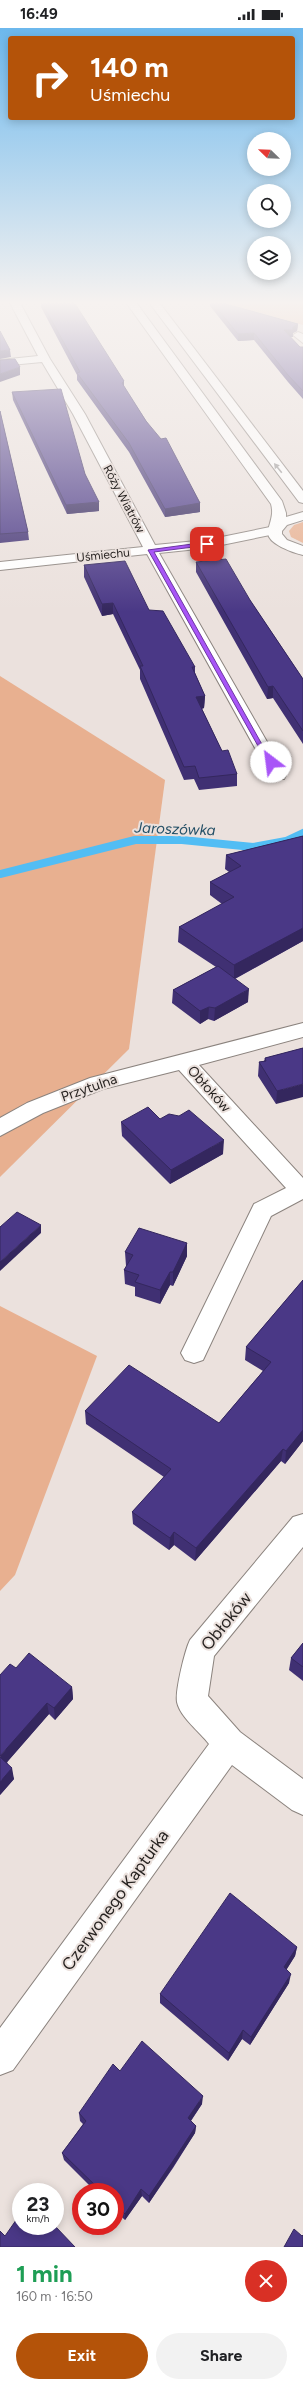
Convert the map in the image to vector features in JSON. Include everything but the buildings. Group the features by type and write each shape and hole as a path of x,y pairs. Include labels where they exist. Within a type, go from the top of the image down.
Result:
{"street":[{"name":"Róży Wiatrów","path":"73,405 150,550 278,775"},
{"path":"205,405 277,504 280,513 276,528 277,539 282,543 301,551"},
{"path":"230,405 274,464 303,498"},
{"name":"Uśmiechu","path":"0,566 207,544 276,528 288,519 303,516"},
{"name":"Uśmiechu","path":"207,544 221,546 282,543"},
{"name":"Obłoków","path":"194,1353 262,1210 302,1190 184,1062 303,1030"},
{"name":"Przytulna","path":"0,1128 35,1108 98,1083 184,1062"},
{"name":"Obłoków","path":"229,1743 192,1701 200,1650 303,1526"},
{"path":"229,1743 303,1799"},
{"name":"Czerwonego Kapturka","path":"0,2057 229,1743"}],"shaded area":[{"path":"303,522 303,543 291,537 289,531 294,525"},
{"path":"0,676 165,780 129,1049 0,1177"},
{"path":"0,1306 97,1356 15,1575 0,1591"}],"waterway":[{"name":"Jaroszówka","path":"0,874 135,840 182,840 253,847 286,841 303,833"}],"route":[{"path":"207,544 150,550 271,762"}]}
